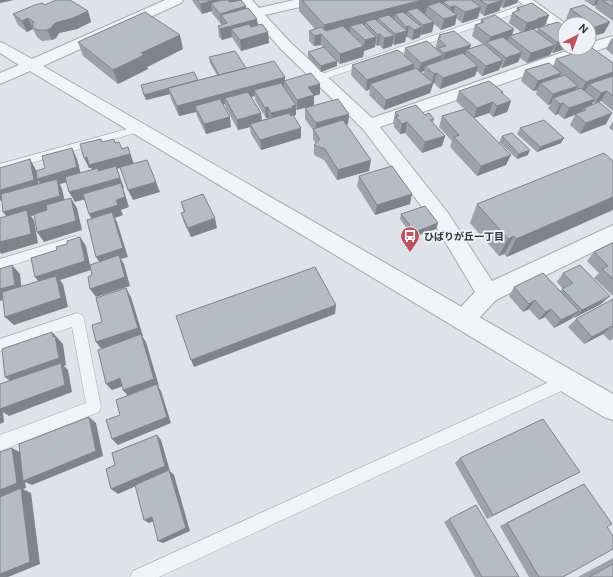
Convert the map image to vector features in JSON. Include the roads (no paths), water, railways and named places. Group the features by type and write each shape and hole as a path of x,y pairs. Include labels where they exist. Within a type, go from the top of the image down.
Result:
{"street":[{"path":"0,79 176,0"},
{"path":"250,7 312,0"},
{"path":"528,2 557,24"},
{"path":"250,7 286,46 369,125 441,218 488,292"},
{"path":"597,49 613,40"},
{"path":"0,47 613,408"},
{"path":"369,125 579,56"},
{"path":"463,320 488,292 613,233"}],"lane":[{"path":"319,78 528,2"},
{"path":"0,168 138,129"},
{"path":"0,264 76,241"},
{"path":"0,345 77,319 94,407 0,443"},
{"path":"139,577 567,381"}],"place":[{"name":"ひばりが丘一丁目","path":"410,253"}]}
